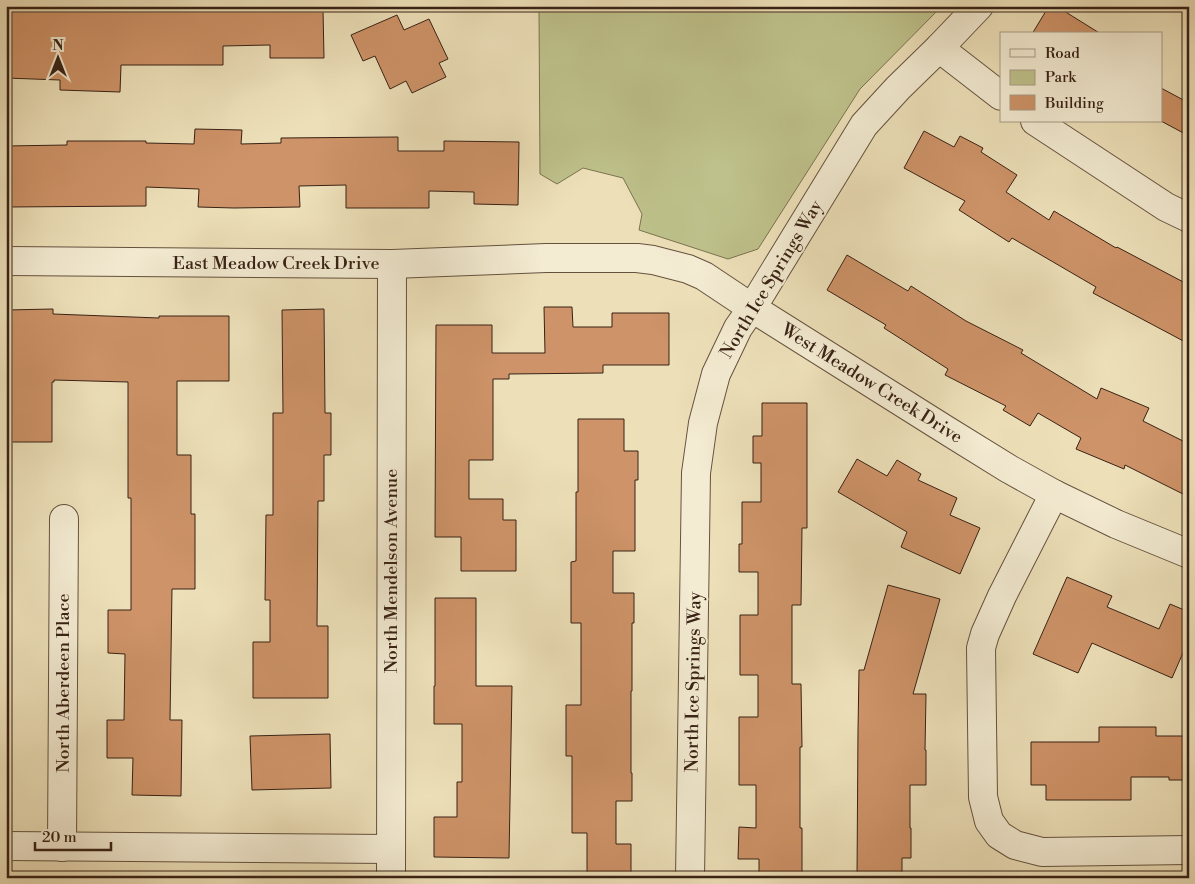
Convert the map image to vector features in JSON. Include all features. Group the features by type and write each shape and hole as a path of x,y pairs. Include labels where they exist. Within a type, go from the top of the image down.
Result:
{"street":[{"name":"North Ice Springs Way","path":"690,878 696,473 703,423 716,374 738,328 864,126 898,88 979,6"},
{"path":"939,48 1000,95"},
{"path":"1037,122 1166,207 1189,218"},
{"name":"West Meadow Creek Drive","path":"546,258 637,258 688,269 704,276 1009,469 1054,494 1116,524 1189,554"},
{"name":"East Meadow Creek Drive","path":"6,261 392,264 546,258"},
{"name":"North Mendelson Avenue","path":"390,878 392,264"},
{"path":"1054,494 1002,596 984,634 981,648 983,797 990,821 999,834 1015,845 1042,852 1189,850"},
{"name":"North Aberdeen Place","path":"62,847 64,519"},
{"path":"6,846 391,849"}],"green space":[{"path":"539,6 942,6 860,89 758,249 728,259 639,230 642,214 623,178 583,168 557,184 540,174"}],"building":[{"path":"6,6 159,11 159,8 223,8 223,11 323,10 324,58 270,58 270,45 223,46 223,65 121,65 120,92 60,90 60,80 6,78"},
{"path":"1049,6 1056,6 1098,32 1033,32"},
{"path":"397,15 404,30 429,19 448,59 439,63 446,77 412,93 406,81 390,89 375,56 363,61 351,35"},
{"path":"1162,89 1189,103 1189,136 1162,122"},
{"path":"195,129 242,130 241,144 281,143 281,138 398,137 398,151 444,151 444,141 519,142 518,205 474,204 474,192 429,191 429,208 346,208 346,185 299,186 300,207 198,207 199,189 146,187 146,206 8,207 8,202 6,202 6,146 67,145 67,141 146,141 146,143 194,144"},
{"path":"924,131 954,147 960,136 983,148 981,152 1017,175 1006,192 1049,220 1054,211 1116,248 1189,285 1189,344 1093,293 1096,287 1012,238 1009,242 959,210 965,201 904,168"},
{"path":"847,255 908,291 911,286 966,321 1023,350 1021,353 1097,399 1101,388 1149,408 1143,421 1189,444 1189,497 1125,465 1124,469 1076,449 1081,438 1038,413 1030,426 1003,410 1006,406 945,375 948,369 884,328 886,325 827,290"},
{"path":"544,307 572,307 573,327 612,327 612,313 669,313 669,365 603,365 603,373 509,374 509,379 493,379 493,460 469,460 469,499 503,499 503,520 516,520 516,571 461,571 461,537 435,537 436,325 492,325 492,353 545,353"},
{"path":"53,309 53,314 159,318 159,316 229,316 229,381 177,381 177,455 191,455 191,514 195,514 195,589 172,589 170,720 182,720 181,796 132,795 133,758 107,758 107,720 124,720 125,654 108,653 108,610 131,610 131,498 128,498 128,382 54,380 52,382 52,442 6,442 6,310"},
{"path":"324,309 325,413 331,413 331,455 324,455 324,501 318,501 317,626 328,626 328,698 253,698 253,642 270,642 270,600 265,600 266,515 273,515 273,413 283,413 282,310"},
{"path":"762,403 807,403 807,528 802,528 801,605 792,605 792,684 801,684 800,828 802,828 802,878 759,878 759,859 738,859 739,827 756,828 756,785 739,785 739,717 758,717 758,675 740,675 740,615 758,615 758,572 739,572 739,544 742,544 742,502 761,502 761,463 753,463 753,436 762,436"},
{"path":"578,419 624,419 624,451 638,451 638,480 635,480 635,551 613,551 613,593 634,593 631,691 632,801 616,801 616,844 631,844 631,878 587,878 587,833 572,833 572,756 566,756 566,705 581,705 581,623 571,623 571,562 576,561"},
{"path":"857,459 887,476 897,460 921,474 918,480 957,498 950,515 980,528 960,574 901,547 907,532 838,492"},
{"path":"1067,577 1112,596 1107,607 1159,629 1170,604 1189,612 1189,639 1172,678 1092,643 1078,673 1033,654"},
{"path":"888,585 940,599 913,694 926,694 926,785 910,785 911,858 902,858 902,878 857,878 859,670 864,670"},
{"path":"435,598 476,598 476,686 512,686 509,858 434,857 434,817 457,817 457,782 462,782 462,724 434,724"},
{"path":"1099,727 1156,727 1156,736 1189,736 1189,780 1169,780 1169,777 1131,777 1131,800 1046,800 1046,785 1031,785 1031,742 1099,742"},
{"path":"330,734 331,788 252,790 250,736"}]}
